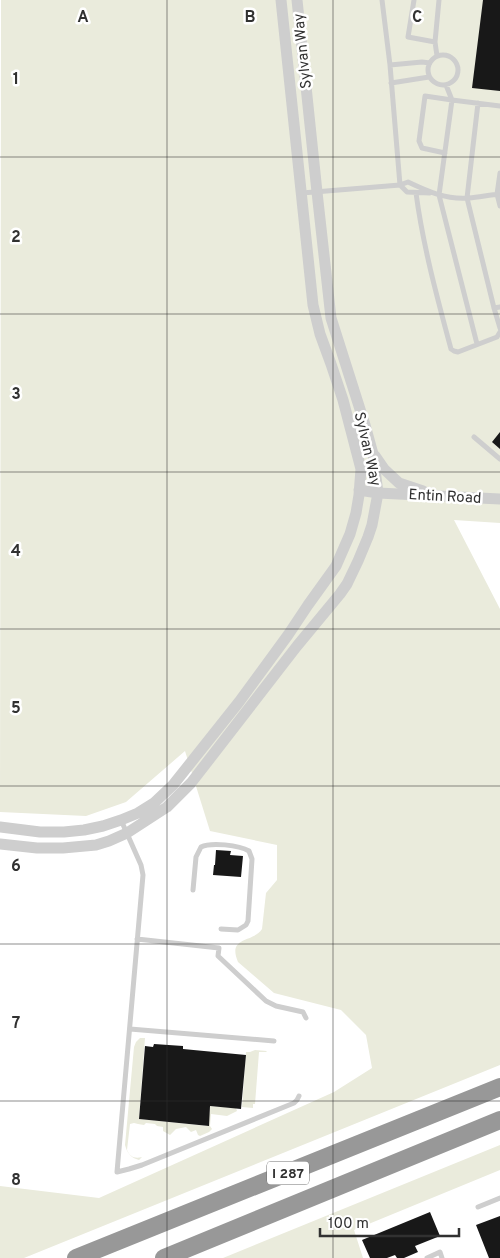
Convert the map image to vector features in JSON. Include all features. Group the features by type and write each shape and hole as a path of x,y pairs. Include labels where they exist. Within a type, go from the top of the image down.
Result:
{"highway":[{"name":"I 287","path":"76,1258 500,1087"},
{"name":"I 287","path":"164,1258 500,1120"}],"street":[{"name":"Sylvan Way","path":"0,827 40,832 84,830 121,820 154,803 173,785 232,711 288,635 336,566 350,534 360,490 361,469 343,400 320,334 313,305 281,0"},
{"name":"Sylvan Way","path":"0,844 37,848 70,848 96,845 127,833 167,807 192,783 296,646 340,594 358,561 372,525 378,493 370,445 331,318 297,0"},
{"path":"370,445 384,469 399,482 437,496"},
{"name":"Entin Road","path":"360,490 378,493 500,499"},
{"path":"232,711 242,718"}],"lane":[{"path":"382,0 390,65 400,185 407,192 467,198 498,194"},
{"path":"414,0 408,37 435,42"},
{"path":"437,56 435,42 440,0"},
{"path":"437,56 451,58 457,65 457,75 451,83 446,85 436,84 429,77 428,68 437,56"},
{"path":"390,65 430,63"},
{"path":"390,83 429,77"},
{"path":"446,85 452,100 440,195 478,344"},
{"path":"445,152 422,148 419,141 425,96 500,106"},
{"path":"478,103 467,198 500,328"},
{"path":"500,172 498,194 500,206"},
{"path":"301,193 400,185 408,182 430,193"},
{"path":"416,193 419,218 450,349 458,352 496,336 500,332"},
{"path":"494,308 500,307"},
{"path":"474,437 500,459"},
{"path":"121,820 141,865 143,875 117,1172 142,1165 294,1103 299,1096"},
{"path":"193,890 197,853 201,847 205,845 219,845 241,847 249,851 252,859 248,921 246,925 238,930 221,930"},
{"path":"242,894 249,894"},
{"path":"137,939 219,948 218,956 266,1001 276,1006 303,1012 306,1018"},
{"path":"130,1029 274,1041"},
{"path":"478,1207 500,1198"},
{"path":"426,1258 440,1252 442,1258"}],"shaded area":[{"path":"1,0 500,0 500,523 454,520 500,609 500,1065 24,1258 0,1258 0,1186 99,1198 334,1092 372,1068 366,1035 341,1010 274,993 238,962 236,948 238,944 262,929 266,893 277,880 277,845 210,831 185,751 126,802 86,816 0,812"},
{"path":"140,1038 145,1038 139,1119 208,1126 210,1106 236,1108 237,1111 227,1116 211,1114 210,1126 212,1129 200,1136 196,1130 191,1132 186,1127 176,1129 170,1135 163,1131 163,1127 155,1124 130,1124 127,1150 125,1145 134,1047"},
{"path":"255,1050 267,1051 259,1052 255,1104 253,1104 253,1108 242,1107 246,1052"},
{"path":"500,1145 500,1170 354,1230 363,1258 223,1258"}],"building":[{"path":"483,0 500,0 500,91 472,88"},
{"path":"500,432 500,449 492,442"},
{"path":"216,850 231,851 230,855 243,856 241,877 213,875"},
{"path":"154,1044 183,1046 183,1049 246,1055 241,1109 210,1106 209,1126 139,1119 145,1046 153,1047"},
{"path":"430,1212 440,1236 415,1246 418,1252 404,1258 397,1258 395,1255 387,1258 370,1258 362,1240"},
{"path":"500,1216 500,1258 489,1258 476,1225"}]}
